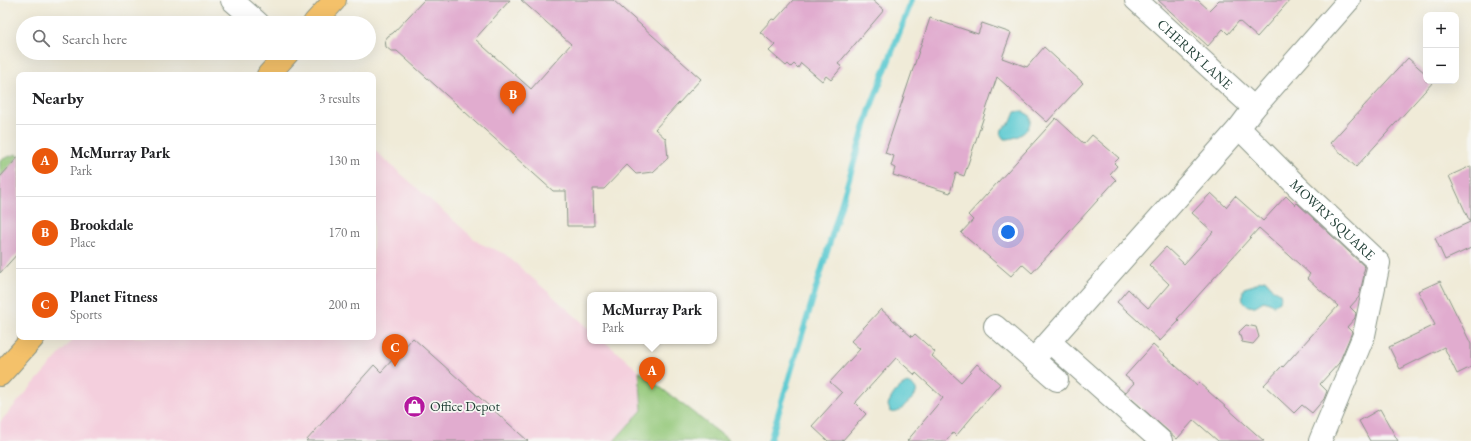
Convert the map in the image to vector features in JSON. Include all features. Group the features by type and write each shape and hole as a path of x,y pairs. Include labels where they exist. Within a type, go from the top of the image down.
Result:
{"main road":[{"path":"320,16 334,0"},
{"path":"271,72 282,60"},
{"path":"0,375 31,340"}],"street":[{"path":"232,0 250,16"},
{"name":"CHERRY LANE","path":"1136,0 1254,108"},
{"path":"1034,359 1239,128 1254,108 1349,0"},
{"name":"MOWRY SQUARE","path":"1239,128 1298,187 1379,263 1364,335 1320,441"},
{"path":"995,326 1057,380"},
{"path":"1050,342 1161,441"}],"shaded area":[{"path":"376,152 479,243 505,254 587,326 587,344 608,344 639,371 642,410 614,441 0,441 0,422 72,340 376,340"}],"green space":[{"path":"16,154 16,161 0,177 0,160"},
{"path":"639,371 730,441 614,441 642,410"}],"water":[{"path":"1022,111 1029,115 1030,120 1027,129 1019,136 1004,139 1001,135 1002,129 1011,122 1015,112"},
{"path":"1265,280 1273,289 1280,293 1281,298 1279,302 1274,305 1264,301 1255,306 1248,306 1245,304 1242,295 1244,288"},
{"path":"908,383 913,385 915,388 915,396 899,411 890,411 888,405 891,398 899,388"}],"building":[{"path":"424,0 510,0 475,39 531,89 571,44 521,0 613,0 701,79 655,129 666,139 668,158 653,172 636,174 627,165 604,189 593,189 594,226 567,226 566,191 553,191 397,51 391,51 386,47 385,40 388,36 393,33"},
{"path":"793,0 872,0 884,10 838,64 842,67 831,80 826,76 822,81 801,63 798,68 794,64 791,67 788,64 786,66 769,51 775,45 760,32 772,19 775,20"},
{"path":"1158,0 1198,0 1209,10 1219,0 1290,0 1257,37 1239,21 1228,34 1223,29 1208,46"},
{"path":"930,18 978,34 982,23 1011,33 1002,58 1027,67 1044,47 1083,83 1047,122 997,77 964,176 956,173 950,193 893,175 895,168 891,166 894,156 885,153"},
{"path":"1408,58 1423,71 1423,84 1431,84 1356,167 1330,143"},
{"path":"1056,118 1084,144 1092,135 1119,158 1114,163 1117,166 1110,174 1116,180 1032,273 1022,264 1011,276 961,233 973,220 968,215"},
{"path":"16,159 16,255 0,273 0,177"},
{"path":"1471,166 1471,248 1445,260 1435,238 1470,222 1449,176"},
{"path":"1211,193 1226,207 1235,196 1263,221 1286,196 1295,205 1297,203 1365,267 1359,297 1350,307 1356,313 1355,318 1347,327 1352,332 1339,363 1320,384 1327,391 1324,399 1312,413 1302,405 1294,413 1264,385 1282,366 1283,367 1338,306 1307,278 1310,274 1259,228 1177,319 1179,321 1160,341 1117,302 1128,289 1148,308 1169,284 1149,265 1166,247 1184,264 1213,232 1192,213"},
{"path":"1440,281 1471,344 1471,367 1457,374 1444,347 1400,369 1389,347 1435,325 1418,291"},
{"path":"881,309 912,337 915,334 935,352 932,356 961,382 977,364 1000,384 956,436 953,433 946,441 907,441 943,398 916,373 915,375 896,358 855,403 866,414 842,441 828,441 812,426 842,393 830,382 860,349 851,341"},
{"path":"1246,325 1256,327 1259,337 1253,344 1242,342 1239,332"},
{"name":"Office Depot","path":"413,338 528,441 306,441 374,365 381,372"},
{"path":"1153,345 1197,385 1199,383 1264,441 1218,441 1194,420 1177,439 1125,393 1134,383 1125,376"},
{"path":"1380,409 1398,441 1370,441 1359,421"}],"waterway":[{"path":"770,441 870,109 912,0"}],"place":[{"name":"Brookdale","path":"513,114"},
{"name":"Planet Fitness","path":"395,367"},
{"name":"McMurray Park","path":"652,390"},
{"name":"Office Depot","path":"414,406"}]}
